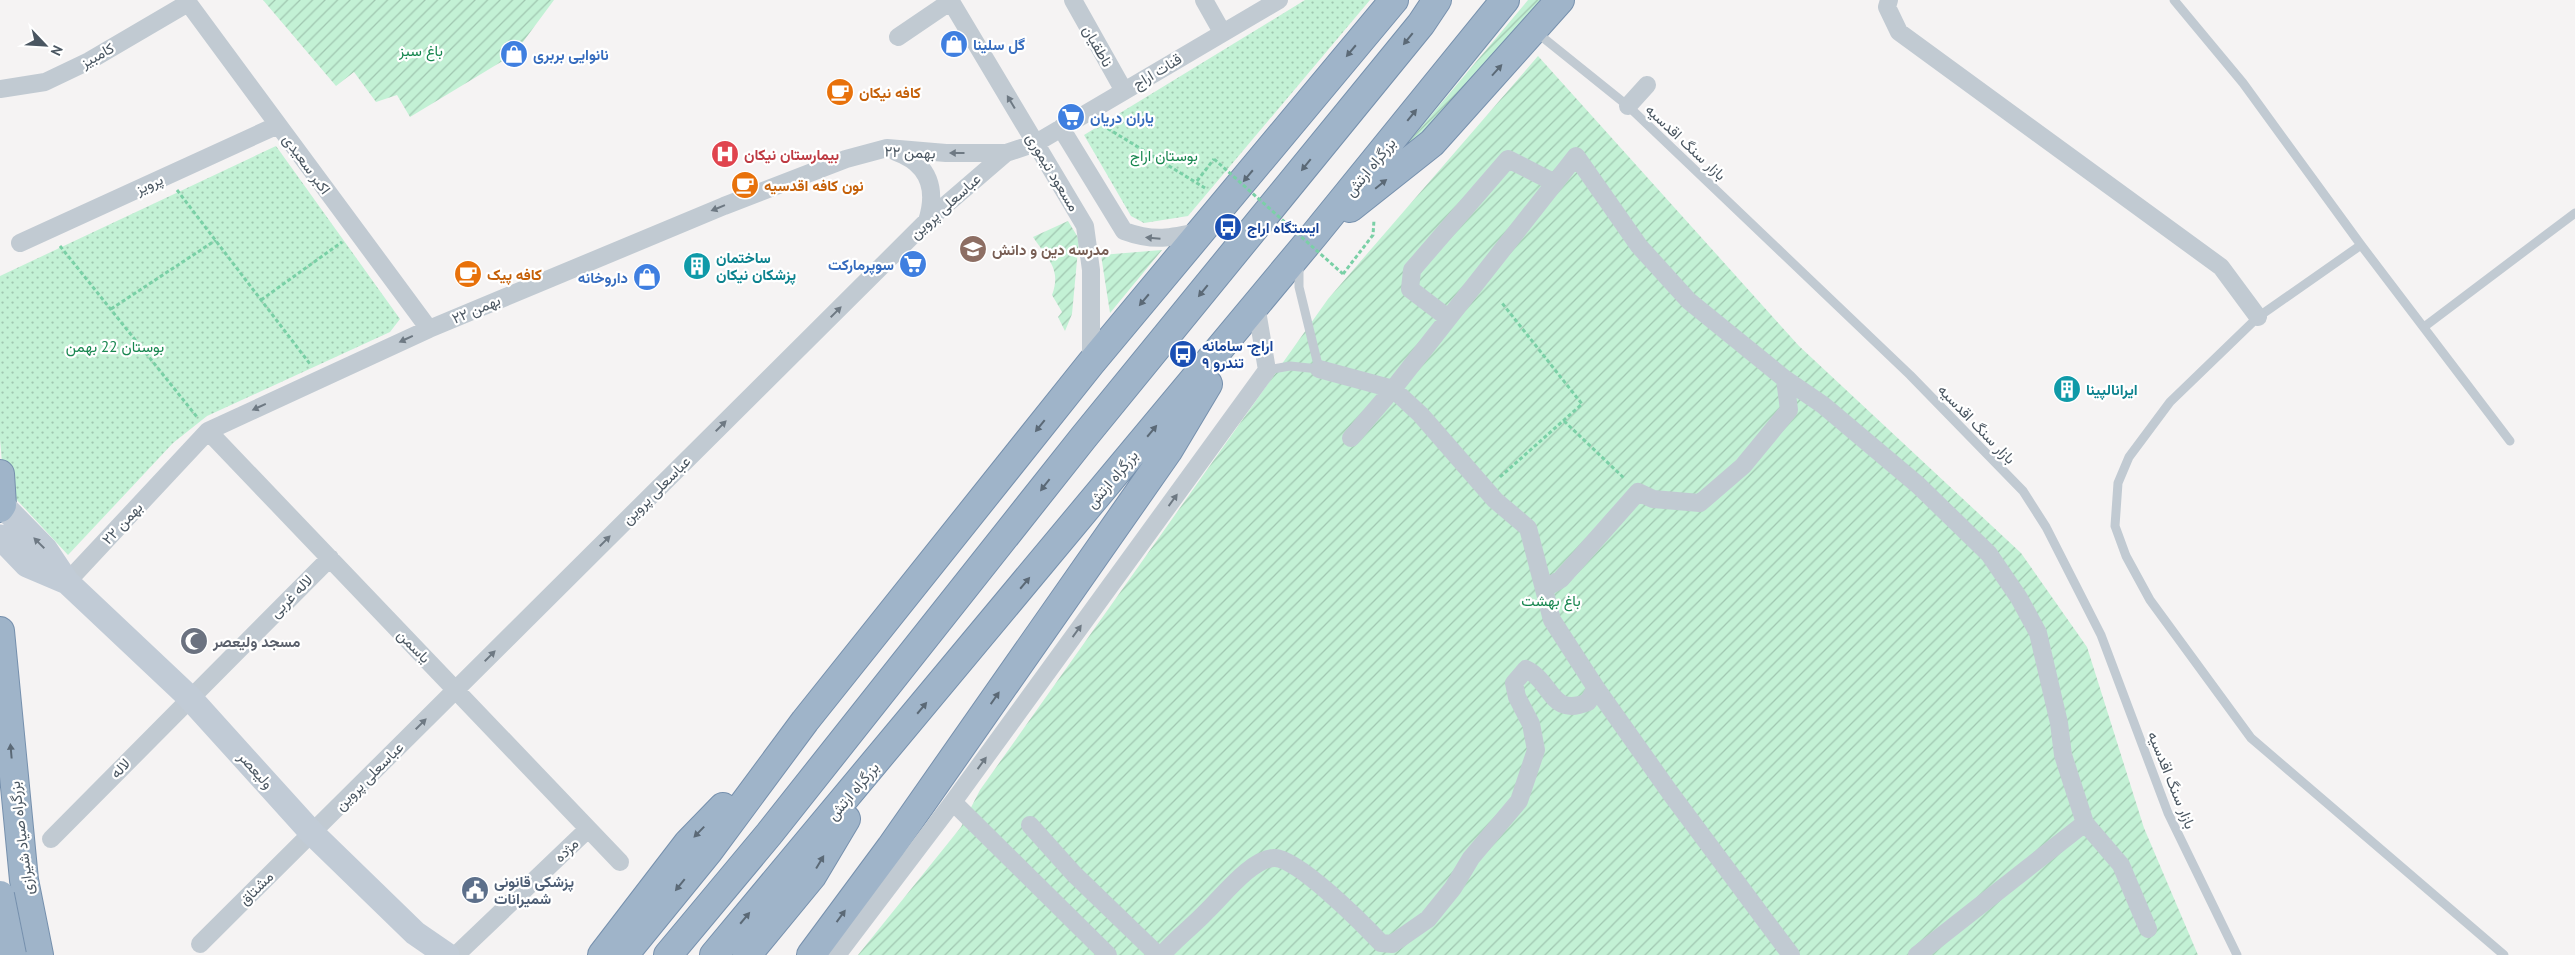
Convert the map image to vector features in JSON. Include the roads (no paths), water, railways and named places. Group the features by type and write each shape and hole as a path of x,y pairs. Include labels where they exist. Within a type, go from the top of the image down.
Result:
{"highway":[{"path":"608,952 708,852 805,721 1091,363 1394,0"},
{"path":"668,955 769,834 1083,438 1415,32 1438,0"},
{"name":"بزرگراه ارتش","path":"714,955 1307,244 1506,0"},
{"path":"1307,244 1432,143 1560,0"},
{"path":"811,955 891,847 1168,450 1256,305"},
{"path":"1083,438 1091,363"},
{"path":"1008,467 1083,438"},
{"path":"0,474 1,505"},
{"name":"بزرگراه صیاد شیرازی","path":"0,631 24,880 39,955"},
{"path":"747,955 812,876 890,746"},
{"name":"بزرگراه صیاد شیرازی","path":"0,895 12,955"},
{"path":"0,945 16,955"}],"main road":[{"name":"ولیعصر","path":"1,505 45,549 67,582 189,697 312,833 415,933 446,955"},
{"name":"ولیعصر","path":"0,537 27,565 67,582"}],"street":[{"name":"ناطقیان","path":"1073,0 1124,91"},
{"path":"1204,0 1222,32"},
{"name":"قنات اراج","path":"1006,153 1036,143 1279,0"},
{"path":"1890,0 1887,7 1899,32 2221,268 2258,318"},
{"path":"898,37 950,1"},
{"name":"مسعود تیموری","path":"950,1 1085,226 1091,270 1091,363"},
{"name":"کامبیز","path":"0,89 45,82 89,61 187,2"},
{"name":"اکبر سعیدی","path":"187,2 429,329"},
{"path":"1628,106 1647,85"},
{"name":"پرویز","path":"20,243 278,125"},
{"name":"مسعود تیموری","path":"1061,128 1124,231 1141,237 1163,239 1201,231"},
{"path":"887,148 915,162 926,174 932,187 932,203 927,221"},
{"name":"۲۲ بهمن","path":"67,582 208,431 429,329 724,206 846,159 887,148 946,153 1006,153"},
{"name":"عباسعلی پروین","path":"312,833 927,221 1006,153"},
{"path":"1351,438 1393,389 1576,156 1639,246 1690,301 1785,379 1823,405 1918,485 1989,554 2019,598 2038,634 2059,723 2063,754 2085,823 2121,865 2148,930"},
{"path":"1448,318 1410,289 1412,270 1508,159 1555,183"},
{"path":"837,955 953,802 1267,370 1256,305"},
{"path":"1319,369 1393,389 1420,414 1486,490 1528,528 1552,620 1596,688 1671,794 1791,955"},
{"path":"1544,589 1561,579 1638,492 1652,499 1700,503 1743,466 1789,410 1785,379"},
{"name":"یاسمن","path":"208,431 620,862"},
{"name":"لاله غربی","path":"189,697 330,558"},
{"path":"1162,955 1240,878 1256,865 1274,858 1290,862 1356,917 1387,949 1428,920 1453,888 1471,858 1519,801 1536,750 1531,724 1517,697 1514,683 1526,670 1535,674 1557,702 1568,707 1588,702 1596,688"},
{"name":"لاله","path":"51,840 189,697"},
{"path":"953,802 1108,955"},
{"path":"1917,955 2085,823"},
{"path":"1030,826 1074,874 1158,955"},
{"name":"مژده","path":"456,955 588,829"},
{"name":"مشتاق","path":"200,944 312,833"}],"lane":[{"path":"2174,0 2243,83 2361,245 2510,441"},
{"name":"بازار سنگ اقدسیه","path":"1534,30 1628,106 1910,375 2024,491 2046,527 2101,635 2168,813 2237,955"},
{"path":"2424,327 2575,213"},
{"path":"1267,370 1290,366 1319,369 1299,287 1307,244"},
{"path":"2361,245 2258,318 2170,402 2129,457 2118,483 2115,526 2126,556 2150,600 2251,738 2504,955"}],"place":[{"name":"گل سلینا","path":"954,44"},
{"name":"نانوایی بربری","path":"514,54"},
{"name":"کافه نیکان","path":"840,92"},
{"name":"یاران دریان","path":"1071,117"},
{"name":"بیمارستان نیکان","path":"725,154"},
{"name":"نون کافه اقدسیه","path":"745,185"},
{"name":"ایستگاه اراج","path":"1228,227"},
{"name":"مدرسه دین و دانش","path":"973,249"},
{"name":"سوپرمارکت","path":"913,264"},
{"name":"ساختمان پزشکان نیکان","path":"697,266"},
{"name":"کافه پیک","path":"468,274"},
{"name":"داروخانه","path":"647,277"},
{"name":"اراج- سامانه ۹ تندرو","path":"1183,354"},
{"name":"ایرانالپینا","path":"2067,389"},
{"name":"مسجد ولیعصر","path":"194,641"},
{"name":"پزشکی قانونی شمیرانات","path":"475,890"}],"park label":[{"name":"باغ سبز","path":"421,50"},
{"name":"بوستان اراج","path":"1164,155"},
{"name":"بوستان 22 بهمن","path":"115,346"},
{"name":"باغ بهشت","path":"1551,600"}]}
